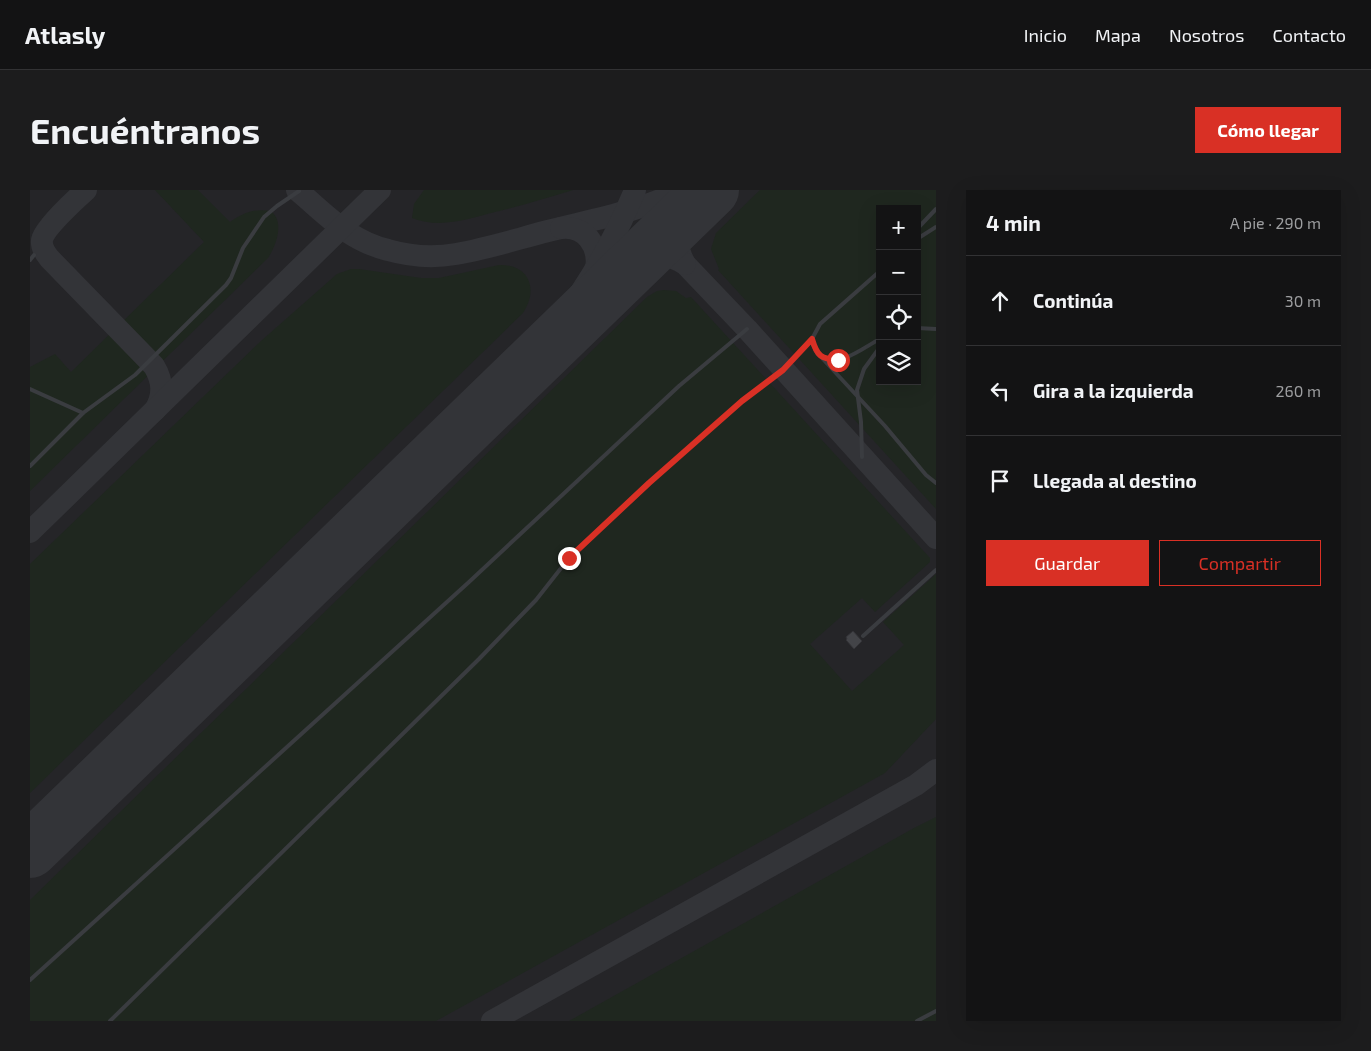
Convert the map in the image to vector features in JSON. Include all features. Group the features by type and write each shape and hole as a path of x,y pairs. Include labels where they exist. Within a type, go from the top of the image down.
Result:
{"lane":[{"path":"30,466 83,413 135,375 226,285 231,278 243,248 264,217 299,191"},
{"path":"921,224 936,209"},
{"path":"921,236 936,227"},
{"path":"30,260 34,255"},
{"path":"110,1021 485,653 536,600 569,558 656,476 742,401 783,370 812,339 820,324 876,273"},
{"path":"921,328 936,329"},
{"path":"30,980 476,575 679,386 747,329"},
{"path":"812,339 817,353 858,396 916,464 936,483"},
{"path":"821,357 838,360 878,340"},
{"path":"862,457 858,385 864,369 876,352"},
{"path":"30,389 83,413"},
{"path":"863,636 936,570"},
{"path":"917,1021 936,1011"}],"shaded area":[{"path":"30,190 936,190 936,1021 30,1021"},
{"path":"155,190 198,190 230,222 249,212 259,210 271,211 278,221 278,234 274,247 268,258 30,491 30,367 55,354 71,372 204,242"},
{"path":"424,190 573,190 524,205 454,222 433,223 412,218 414,204"},
{"path":"760,190 936,190 936,509 718,270 711,249 716,233"},
{"path":"499,265 518,269 524,273 528,280 530,295 523,313 30,793 30,564 261,341 337,274 351,269 359,269 421,278 439,278"},
{"path":"657,291 676,291 686,298 691,297 930,558 930,562 875,612 862,598 810,644 852,691 904,645 883,622 936,574 936,719 885,773 436,1021 30,1021 30,900 647,297"},
{"path":"936,817 936,1021 569,1021 914,828"}],"building":[{"path":"853,631 862,641 854,649 846,640 846,637"}],"taxiway":[{"path":"86,190 48,228 42,240 43,247 49,258 154,366 161,383 160,399 155,410"},
{"path":"297,190 339,226 361,240 396,252 430,256 479,249 616,214 650,204 682,190"},
{"path":"30,532 380,190"},
{"path":"508,386 546,341 580,294 610,244 635,190"},
{"path":"688,212 681,225 678,238 679,251 685,264 747,329 936,538"},
{"path":"561,228 577,230 589,239 596,252 596,269"},
{"path":"629,269 656,256 670,257 685,264"},
{"path":"492,1021 916,785 936,770"}],"runway":[{"path":"30,850 711,190"}],"route":[{"path":"569,558 649,483 742,401 783,370 812,339 817,353 821,357 838,360"}]}
